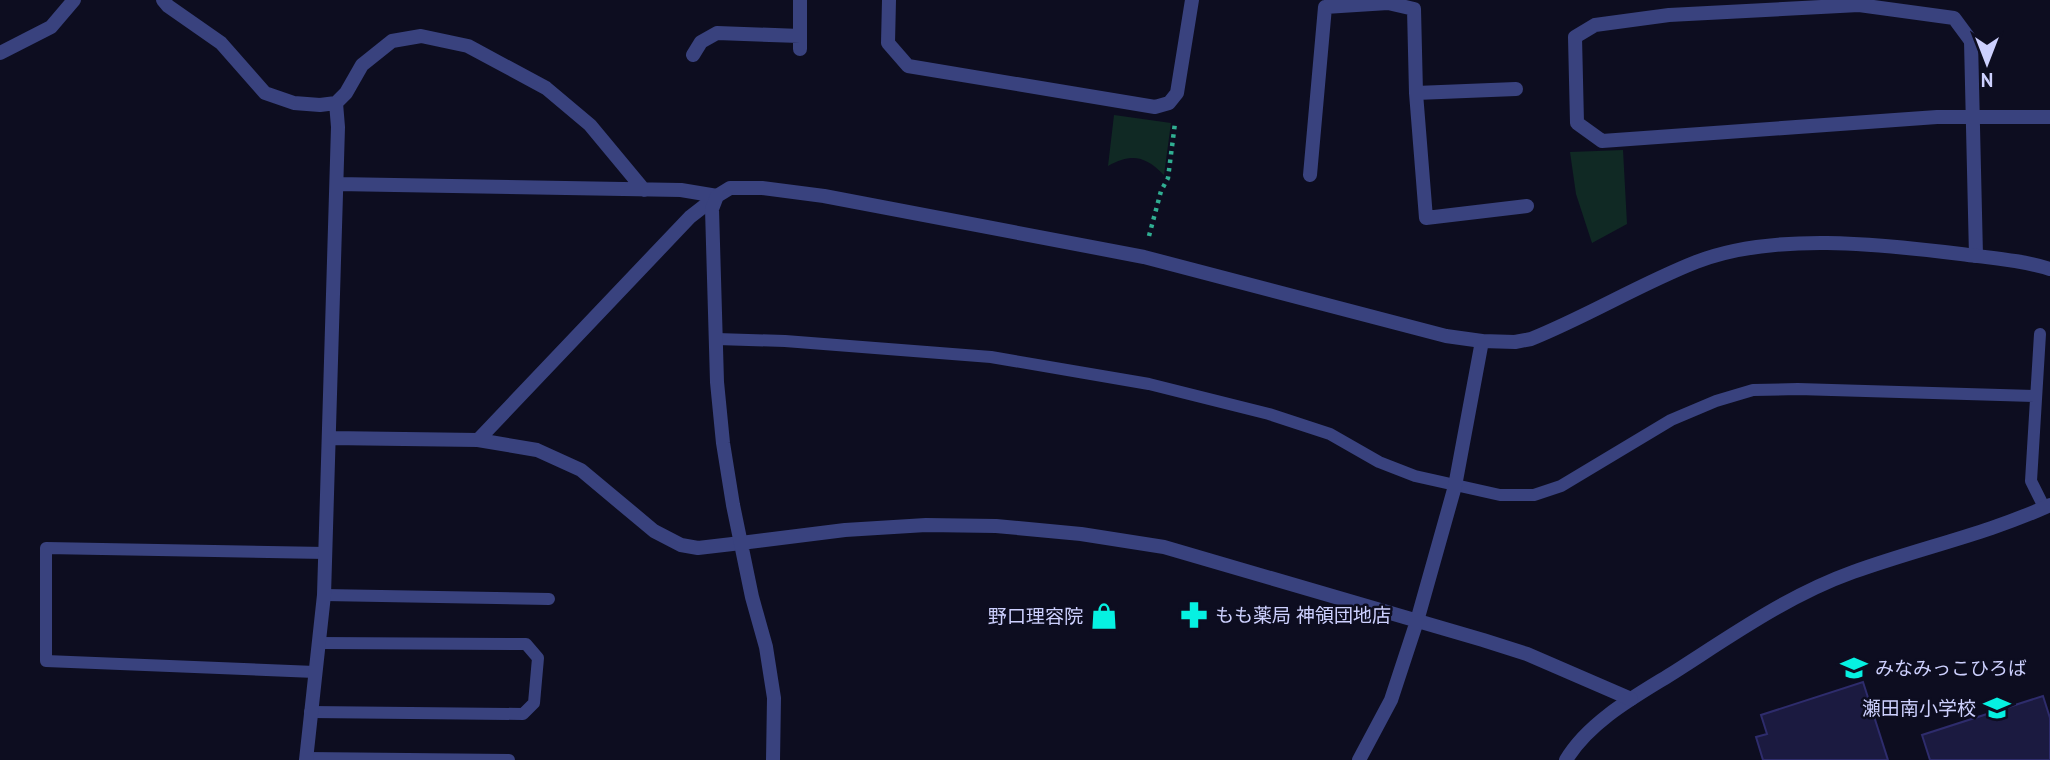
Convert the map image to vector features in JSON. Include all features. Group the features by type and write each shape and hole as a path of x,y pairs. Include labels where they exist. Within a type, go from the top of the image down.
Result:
{"street":[{"path":"0,54 51,27 74,0"},
{"path":"163,0 221,43 265,93 294,103 336,103 346,93 362,65 392,41 421,36 468,46 546,88 590,125 644,190"},
{"path":"693,55 701,42 717,33 800,42 800,0"},
{"path":"889,0 888,43 908,66 1155,107 1169,103 1177,93 1192,0"},
{"path":"1310,175 1325,7 1387,2 1414,9 1416,93 1426,218 1527,206"},
{"path":"1976,256 1973,117 1971,41 1954,18 1846,5 1669,15 1595,25 1575,37 1577,123 1602,141 1937,117 1973,117 2050,117"},
{"path":"1416,93 1516,89"},
{"path":"306,759 326,553 337,184 336,103"},
{"path":"337,184 681,190 717,196"},
{"path":"478,440 690,217 730,188 762,188 824,196 1144,257 1417,330 1482,341 1515,342 1531,338 1697,261 1735,251 1844,243 1976,256 2050,269"},
{"path":"717,196 712,209 717,382 723,443 752,597 766,647 774,698 773,760"},
{"path":"1359,760 1391,700 1417,621 1455,486 1482,341"},
{"path":"330,438 478,440 537,450 581,470 654,531 681,545 698,548 845,530 926,525 996,526 1081,534 1164,547 1527,654 1631,699"},
{"path":"1566,760 1592,730 1631,699 1794,597 1852,572 2020,519 2047,506"}],"lane":[{"path":"2040,334 2034,396 2031,481 2047,506"},
{"path":"717,339 785,341 991,357 1149,384 1269,414 1330,434 1379,462 1415,476 1500,495 1534,495 1561,486 1671,420 1716,401 1753,390 2034,396"},
{"path":"315,672 46,661 46,548 326,553"},
{"path":"324,595 549,599"},
{"path":"310,712 523,714 534,703 538,658 526,644 318,643"},
{"path":"306,759 509,760"}],"path":[{"path":"1144,257 1161,191 1168,178 1175,119 1169,103"}],"green space":[{"path":"1114,115 1171,123 1164,175 1151,164 1138,159 1124,159 1108,166"},
{"path":"1623,150 1627,224 1592,243 1576,194 1570,152"}],"building":[{"name":"みなみっこひろば","path":"1863,682 1888,760 1763,760 1756,737 1767,734 1761,715"},
{"name":"瀬田南小学校","path":"2043,696 2050,718 2050,760 1930,760 1922,735"}],"place":[{"name":"もも薬局 神領団地店","path":"1194,615"},
{"name":"野口理容院","path":"1104,616"},
{"name":"みなみっこひろば","path":"1854,668"},
{"name":"瀬田南小学校","path":"1997,708"}]}
